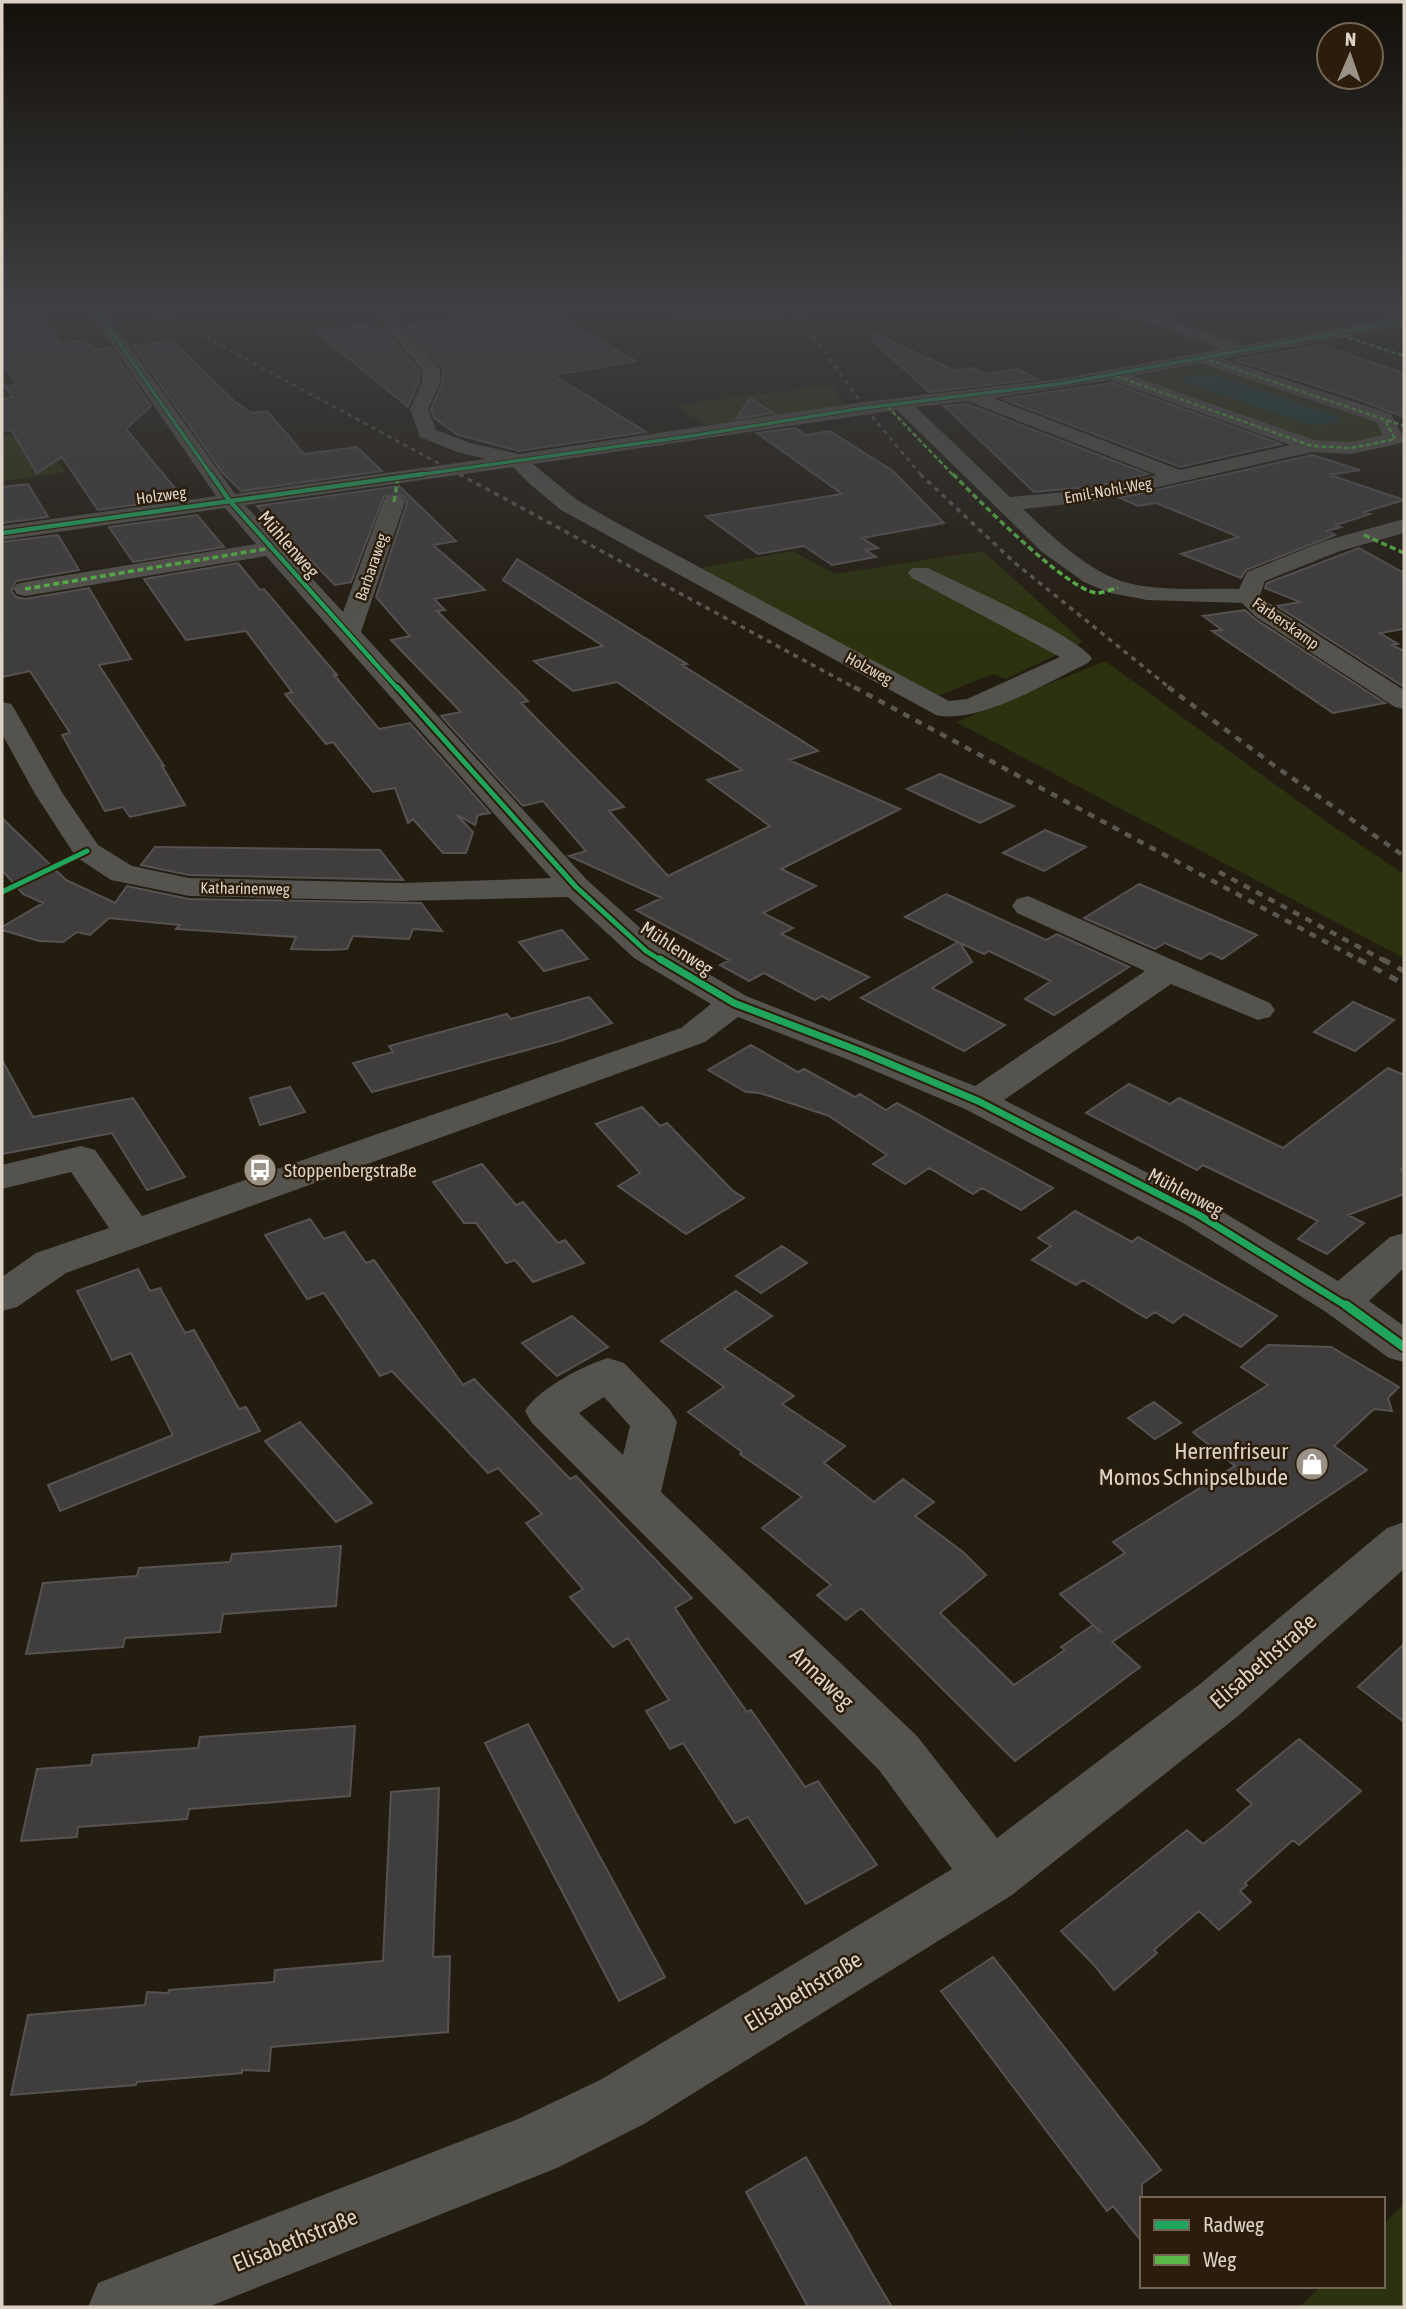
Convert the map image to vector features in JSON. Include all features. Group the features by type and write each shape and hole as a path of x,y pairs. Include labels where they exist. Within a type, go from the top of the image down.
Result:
{"street":[{"name":"Mühlenweg","path":"170,415 229,499 271,548 576,887 646,951 734,1003 862,1052 978,1101 1199,1214 1341,1302 1404,1347"},
{"path":"421,415 428,433 464,447 518,460"},
{"name":"Holzweg","path":"2,533 828,415"},
{"path":"913,415 1003,504 1078,569 1107,584 1147,593 1248,596"},
{"path":"1020,415 1178,476"},
{"path":"1225,415 1312,446"},
{"name":"Emil-Nohl-Weg","path":"1003,504 1097,495 1312,446 1351,448 1395,439 1384,418 1374,415"},
{"name":"Holzweg","path":"518,460 538,481 579,511 945,709 972,707 1079,658 1055,642 920,573"},
{"name":"Barbaraweg","path":"348,633 394,502"},
{"name":"Färberskamp","path":"1404,526 1364,535 1255,577 1248,596 1265,612 1404,701"},
{"path":"1364,535 1404,553"},
{"name":"Mühlenweg","path":"25,589 271,548"},
{"name":"Katharinenweg","path":"2,710 49,794 87,851 122,873 188,887 402,892 576,887"},
{"path":"1028,906 1258,1010"},
{"path":"978,1101 1168,970"},
{"path":"2,1297 51,1263 693,1035 734,1003"},
{"path":"2,1177 82,1157 133,1233"},
{"path":"1341,1302 1404,1247"},
{"name":"Annaweg","path":"636,1495 898,1752 992,1877"},
{"name":"Elisabethstraße","path":"122,2307 534,2145 622,2102 992,1877 1219,1700 1404,1541"}],"green space":[{"path":"690,415 807,415 713,430"},
{"path":"1235,415 1368,415 1381,419 1387,438 1343,445 1313,442"},
{"path":"37,431 65,472 2,481 2,436"},
{"path":"793,551 835,574 983,551 1083,642 1006,679 992,674 935,697 695,569"},
{"path":"1105,661 1331,825 1404,874 1404,958 956,722"},
{"path":"1404,2204 1404,2307 1300,2307 1319,2288 1385,2288 1385,2223"}],"water":[{"path":"1280,415 1331,415 1341,420 1320,425 1303,423"}],"building":[{"path":"2,415 141,415 126,429 183,498 98,510 62,457 37,473 11,430 2,431"},
{"path":"182,415 270,415 304,454 357,447 382,471 241,491 222,472"},
{"path":"433,415 618,415 646,432 519,451 458,435"},
{"path":"739,415 762,415 736,419"},
{"path":"953,415 995,415 1148,474 1097,486 1034,492"},
{"path":"1044,415 1200,415 1281,444 1180,467"},
{"path":"795,428 806,435 830,431 893,471 944,523 862,538 878,548 866,550 876,557 832,565 804,546 758,554 706,516 842,494 757,433"},
{"path":"1312,455 1360,470 1330,475 1404,500 1364,512 1370,514 1336,525 1341,527 1327,531 1335,535 1246,570 1241,578 1181,554 1239,537 1156,503 1138,506 1120,498"},
{"path":"28,484 48,517 2,523 2,487"},
{"path":"399,486 456,541 433,545 485,590 434,599 445,610 437,611 528,701 521,703 624,807 609,811 668,876 770,826 707,780 742,770 617,682 573,691 534,661 603,646 503,580 517,559 687,664 682,665 818,751 789,760 900,809 781,869 816,886 763,913 793,928 781,934 869,977 829,1000 822,996 815,1000 764,973 749,981 720,965 729,960 636,910 662,898 569,856 586,851 543,801 523,806 441,716 461,712 391,640 410,636 376,597 407,503 404,496 384,496 351,582 335,585 257,506"},
{"path":"197,515 224,547 133,562 109,527"},
{"path":"58,535 79,570 16,581 11,591 16,597 25,599 89,588 131,659 99,665 164,766 185,805 130,817 123,807 105,811 62,735 70,733 30,671 2,677 2,542"},
{"path":"1359,548 1404,573 1404,629 1380,633 1398,644 1392,645 1404,651 1404,687 1277,606 1300,602 1265,588 1267,583"},
{"path":"238,563 260,590 264,589 379,729 410,723 490,813 478,815 475,825 457,815 473,832 466,853 443,853 413,819 408,823 395,788 373,792 333,742 326,744 285,694 292,692 246,631 186,640 144,579"},
{"path":"1245,610 1385,703 1333,713 1212,631 1222,630 1203,616"},
{"path":"940,774 1014,806 980,823 907,789"},
{"path":"2,818 66,880 115,903 127,886 189,899 421,903 442,931 413,929 409,939 353,936 347,949 291,949 296,937 176,929 180,925 109,918 90,935 77,932 63,942 39,941 2,930 2,927 43,903 23,894 2,870"},
{"path":"1045,830 1086,847 1044,871 1003,853"},
{"path":"155,847 380,850 403,880 189,875 141,865"},
{"path":"1139,884 1257,935 1222,959 1210,953 1201,959 1165,943 1155,949 1084,918"},
{"path":"946,894 1046,940 1057,934 1129,967 1054,1015 1025,999 1051,981 989,951 984,954 960,943 972,962 932,988 1005,1025 964,1051 861,998 958,942 905,917"},
{"path":"562,930 588,959 544,971 519,942"},
{"path":"589,997 612,1023 560,1041 372,1092 353,1063 393,1052 389,1046 507,1014 511,1019"},
{"path":"1353,1002 1394,1020 1355,1051 1314,1032"},
{"path":"751,1045 798,1072 804,1069 855,1097 860,1094 886,1110 897,1103 1053,1188 1021,1210 982,1188 973,1194 929,1168 905,1184 873,1164 887,1155 829,1116 760,1093 746,1092 708,1070"},
{"path":"2,1060 33,1117 133,1098 185,1177 147,1190 112,1133 2,1154"},
{"path":"1388,1068 1404,1075 1404,1165 1401,1170 1404,1171 1404,1194 1348,1215 1364,1223 1327,1254 1298,1239 1318,1221 1203,1165 1197,1170 1086,1113 1129,1084 1170,1104 1179,1098 1283,1148"},
{"path":"290,1087 305,1112 260,1125 250,1098"},
{"path":"642,1107 660,1126 667,1123 732,1190 744,1198 686,1234 618,1186 640,1173 596,1124"},
{"path":"482,1164 516,1205 523,1202 558,1243 565,1240 584,1263 533,1282 515,1260 506,1263 476,1223 464,1223 433,1182"},
{"path":"1075,1211 1132,1242 1138,1237 1277,1316 1241,1347 1184,1314 1173,1323 1155,1312 1146,1318 1083,1280 1076,1285 1032,1260 1051,1246 1038,1238"},
{"path":"310,1219 324,1239 344,1232 366,1263 374,1260 463,1385 474,1379 570,1479 576,1476 692,1598 675,1608 700,1646 747,1712 751,1710 805,1787 818,1781 877,1865 806,1904 748,1817 735,1823 683,1743 670,1749 646,1711 669,1700 628,1638 613,1647 570,1597 583,1589 526,1523 542,1514 498,1468 488,1473 392,1371 380,1376 324,1293 307,1299 265,1235"},
{"path":"782,1246 807,1263 761,1293 736,1276"},
{"path":"138,1269 150,1291 160,1288 185,1333 194,1330 239,1409 246,1407 260,1431 60,1511 48,1485 173,1435 131,1353 112,1360 77,1291"},
{"path":"736,1291 772,1316 724,1349 794,1396 782,1404 845,1446 824,1463 874,1502 903,1479 934,1502 915,1516 963,1552 986,1575 940,1613 1014,1685 1065,1650 1061,1647 1093,1625 1102,1633 1060,1594 1125,1553 1113,1542 1235,1466 1193,1432 1268,1385 1241,1367 1268,1345 1331,1347 1399,1387 1388,1398 1392,1411 1374,1409 1334,1446 1367,1470 1112,1642 1140,1667 1015,1761 861,1608 846,1620 817,1595 831,1585 762,1528 802,1497 740,1454 742,1452 688,1412 724,1387 661,1341"},
{"path":"572,1316 608,1347 557,1376 522,1343"},
{"path":"1154,1402 1181,1423 1155,1439 1128,1418"},
{"path":"300,1422 372,1503 336,1522 265,1441"},
{"path":"341,1546 336,1606 223,1614 220,1632 125,1638 123,1647 26,1654 43,1583 137,1576 139,1568 230,1562 232,1554"},
{"path":"1404,1644 1404,1722 1358,1687"},
{"path":"528,1724 665,1977 619,2001 485,1743"},
{"path":"355,1726 350,1796 189,1809 187,1819 78,1827 77,1837 21,1841 37,1769 91,1765 93,1755 198,1748 200,1737"},
{"path":"1299,1739 1361,1791 1299,1845 1293,1840 1245,1883 1247,1885 1240,1891 1251,1902 1219,1930 1199,1911 1154,1950 1157,1953 1114,1990 1061,1931 1187,1830 1203,1844 1224,1828 1252,1804 1237,1790"},
{"path":"439,1788 433,1957 450,1956 448,2032 271,2047 269,2071 242,2070 242,2073 137,2082 136,2085 11,2095 28,2015 145,2005 147,1992 168,1993 169,1990 274,1982 275,1970 383,1961 391,1792"},
{"path":"993,1957 1161,2170 1142,2184 1140,2240 1113,2206 1107,2211 941,1991"},
{"path":"806,2157 892,2307 808,2307 746,2192"}],"railway":[{"path":"349,415 462,476"},
{"path":"871,415 922,475"},
{"path":"459,474 857,689"},
{"path":"922,475 1015,563 1171,689"},
{"path":"854,687 1361,961"},
{"path":"1168,687 1404,856"},
{"path":"1219,872 1385,961"},
{"path":"1358,959 1404,984"},
{"path":"1382,959 1404,971"}],"marked path":[{"path":"895,415 984,506 1072,582 1096,593 1118,588"},
{"path":"1225,415 1312,446 1351,448 1395,439 1384,418"},
{"path":"1371,415 1404,426"},
{"path":"394,502 398,477"},
{"path":"1364,535 1404,553"},
{"path":"25,589 271,548"}],"cycle path":[{"path":"169,415 229,500 576,887 646,951 734,1003 862,1052 978,1101 1199,1215 1341,1302 1404,1347"},
{"path":"2,533 691,436 822,415"},
{"path":"2,892 87,851"}],"place":[{"name":"Stoppenbergstraße","path":"260,1170"},
{"name":"Herrenfriseur Momos Schnipselbude","path":"1312,1464"}]}
